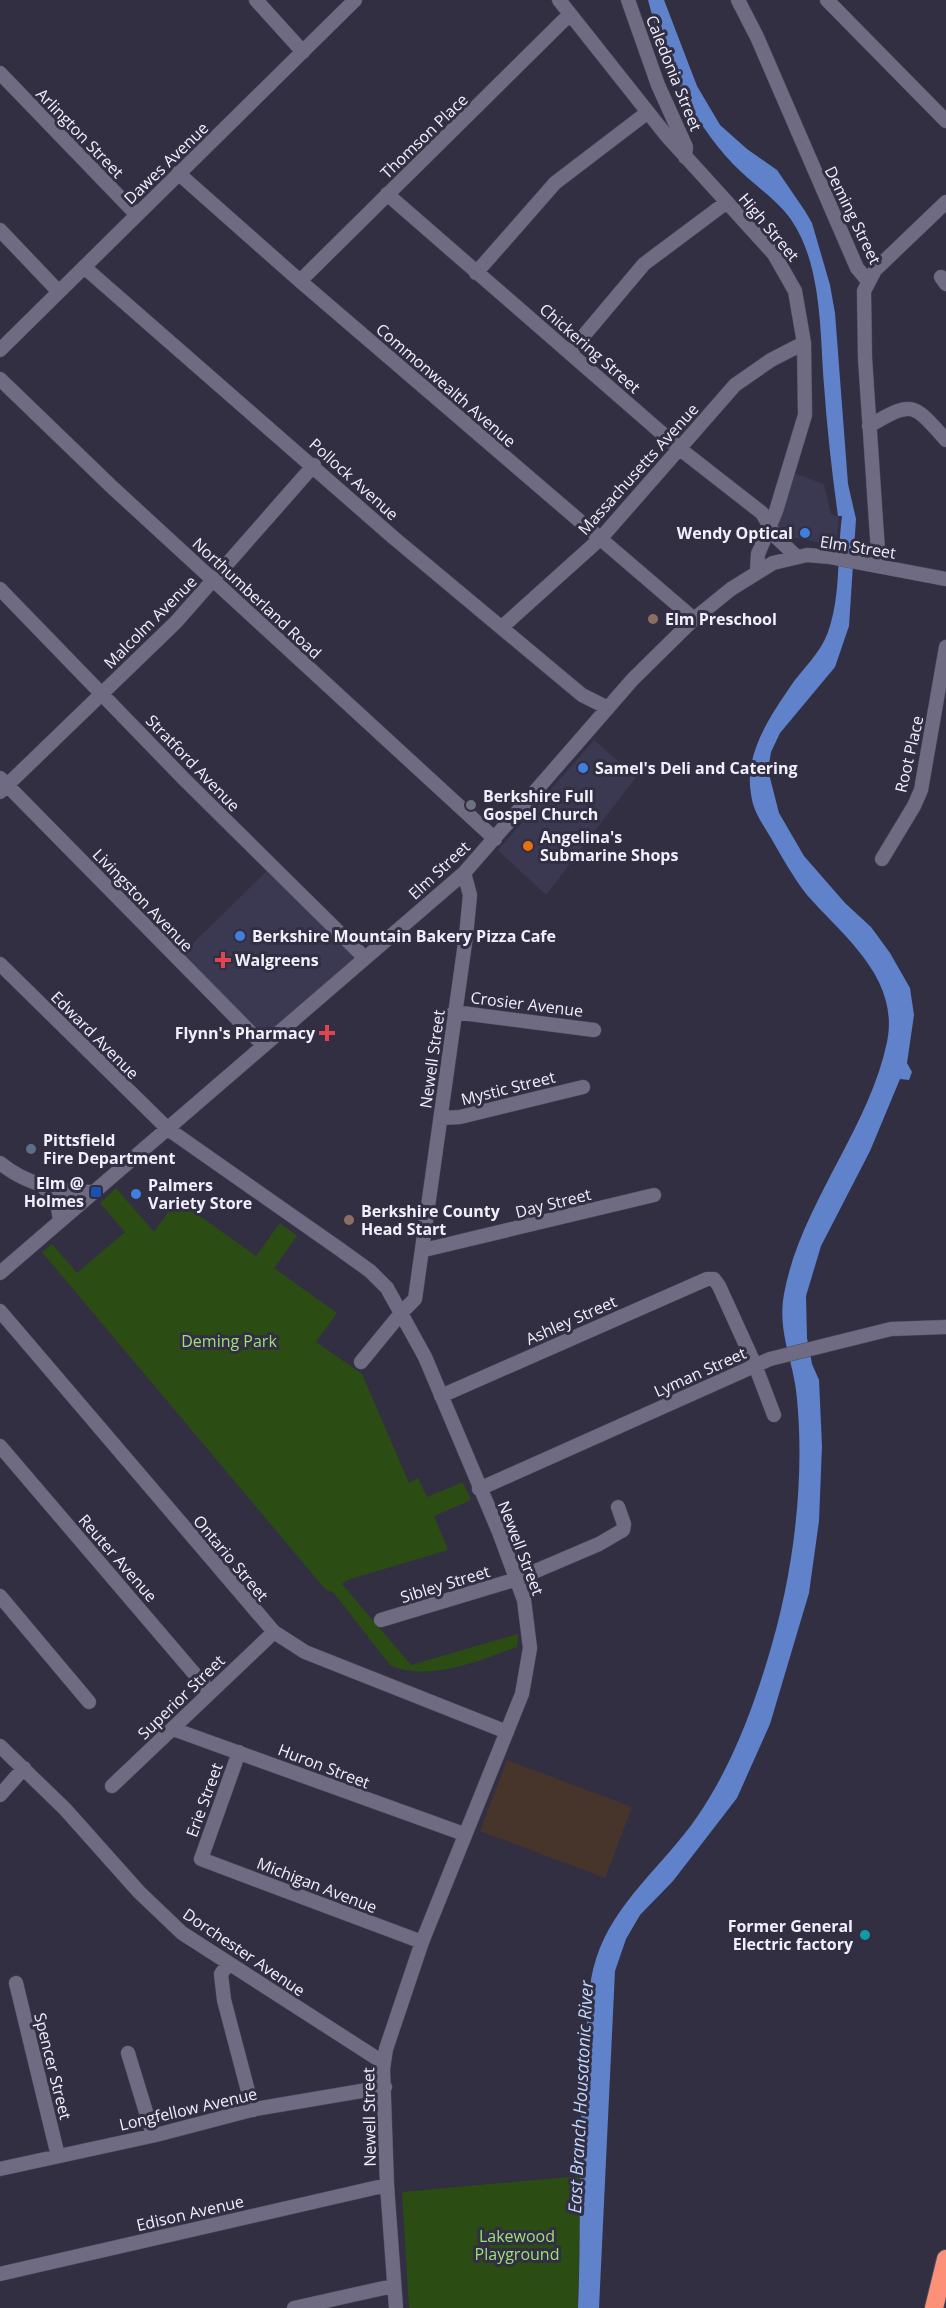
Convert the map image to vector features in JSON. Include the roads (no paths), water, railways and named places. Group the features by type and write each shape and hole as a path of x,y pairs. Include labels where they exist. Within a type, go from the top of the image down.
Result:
{"highway":[{"path":"934,2308 946,2259"}],"street":[{"path":"256,0 303,52"},
{"name":"Dawes Avenue","path":"0,350 355,0"},
{"name":"High Street","path":"559,0 685,158 774,254 791,281 798,302 804,343 805,415 770,526 758,554 757,571"},
{"name":"Caledonia Street","path":"628,0 658,85 686,147 685,158"},
{"name":"Deming Street","path":"738,0 757,37 857,268 868,281 862,310 869,426 872,565"},
{"path":"827,0 946,121"},
{"name":"Thomson Place","path":"300,281 570,14"},
{"name":"Arlington Street","path":"0,74 136,214"},
{"path":"476,273 555,183 648,112"},
{"name":"Commonwealth Avenue","path":"178,173 300,281 694,619"},
{"name":"Chickering Street","path":"387,194 680,449 762,513 770,526"},
{"path":"570,352 644,264 727,202"},
{"path":"868,281 882,263 946,202"},
{"path":"0,230 59,292"},
{"name":"Pollock Avenue","path":"84,267 314,465 394,538 582,694 608,708"},
{"name":"Massachusetts Avenue","path":"502,627 601,538 742,378 804,343"},
{"name":"Northumberland Road","path":"0,378 114,488 495,839"},
{"path":"869,426 901,408 912,408 926,417 946,440"},
{"name":"Malcolm Avenue","path":"2,785 176,622 314,465"},
{"path":"770,526 777,539 796,556"},
{"name":"Elm Street","path":"0,1273 464,873 633,679 694,619 757,571 796,556 830,557 946,579"},
{"name":"Stratford Avenue","path":"0,589 184,779 365,958"},
{"name":"Root Place","path":"882,860 921,790 946,647"},
{"name":"Livingston Avenue","path":"2,785 263,1045"},
{"name":"Newell Street","path":"396,2308 387,2185 384,2063 390,2033 422,1942 524,1686 530,1648 528,1615 518,1579 441,1396 402,1312 415,1299 424,1250 470,895 464,873"},
{"name":"Edward Avenue","path":"0,964 168,1129 370,1271 387,1288 402,1312"},
{"name":"Crosier Avenue","path":"454,1012 594,1030"},
{"name":"Mystic Street","path":"441,1118 460,1117 583,1087"},
{"path":"0,1163 13,1173 38,1184 71,1193 93,1192"},
{"path":"38,1184 56,1197 60,1220"},
{"name":"Day Street","path":"424,1250 654,1195"},
{"name":"Ashley Street","path":"441,1396 707,1279 715,1280 755,1365"},
{"name":"Ontario Street","path":"0,1311 274,1632 305,1652 507,1732"},
{"path":"361,1362 402,1312"},
{"name":"Lyman Street","path":"480,1489 755,1365 814,1347 896,1328 946,1328"},
{"path":"755,1365 774,1415"},
{"name":"Reuter Avenue","path":"0,1446 210,1692"},
{"name":"Sibley Street","path":"381,1620 518,1579 619,1534 624,1524 618,1507"},
{"path":"0,1596 89,1702"},
{"name":"Superior Street","path":"112,1786 274,1632"},
{"name":"Huron Street","path":"173,1729 464,1834"},
{"name":"Dorchester Avenue","path":"0,1746 24,1768 172,1924 228,1964 384,2063"},
{"name":"Erie Street","path":"201,1859 239,1752"},
{"path":"0,1795 24,1768"},
{"name":"Michigan Avenue","path":"201,1859 422,1942"},
{"path":"228,1964 221,1974 224,2000 253,2110"},
{"name":"Spencer Street","path":"16,1983 58,2156"},
{"path":"128,2053 153,2135"},
{"name":"Longfellow Avenue","path":"0,2169 253,2110 385,2087"},
{"name":"Edison Avenue","path":"0,2274 387,2185"},
{"path":"294,2308 393,2286"}],"water":[{"path":"648,0 664,0 697,86 720,125 747,149 777,170 805,211 812,223 830,285 835,313 848,484 856,519 849,626 835,667 780,733 771,752 768,770 779,813 804,856 845,903 871,927 890,953 910,988 914,1015 907,1063 912,1072 909,1080 900,1079 870,1151 821,1246 806,1296 807,1338 812,1364 819,1380 822,1446 819,1521 809,1593 770,1724 737,1798 673,1881 640,1915 626,1939 615,1971 599,2308 578,2308 583,2070 593,1968 604,1939 627,1902 684,1835 720,1780 747,1720 768,1658 784,1595 798,1497 797,1399 784,1335 782,1308 784,1294 792,1261 804,1230 866,1106 887,1042 889,1019 885,998 866,960 797,881 758,817 751,794 751,765 760,738 782,699 825,640 837,589 842,516 838,516 832,467 818,300 814,279 802,239 792,221 779,205 733,164 691,108 662,45"}],"place":[{"name":"Wendy Optical","path":"805,533"},
{"name":"Elm Preschool","path":"653,619"},
{"name":"Samel's Deli and Catering","path":"583,768"},
{"name":"Berkshire Full Gospel Church","path":"471,805"},
{"name":"Angelina's Submarine Shops","path":"528,846"},
{"name":"Berkshire Mountain Bakery Pizza Cafe","path":"240,936"},
{"name":"Walgreens","path":"223,960"},
{"name":"Flynn's Pharmacy","path":"327,1033"},
{"name":"Pittsfield Fire Department","path":"31,1149"},
{"name":"Elm @ Holmes","path":"96,1192"},
{"name":"Palmers Variety Store","path":"136,1194"},
{"name":"Berkshire County Head Start","path":"349,1220"},
{"name":"Former General Electric factory","path":"865,1935"}],"park label":[{"name":"Deming Park","path":"229,1341"},
{"name":"Lakewood Playground","path":"517,2245"}],"water label":[{"name":"East Branch Housatonic River","path":"580,2097"}]}
